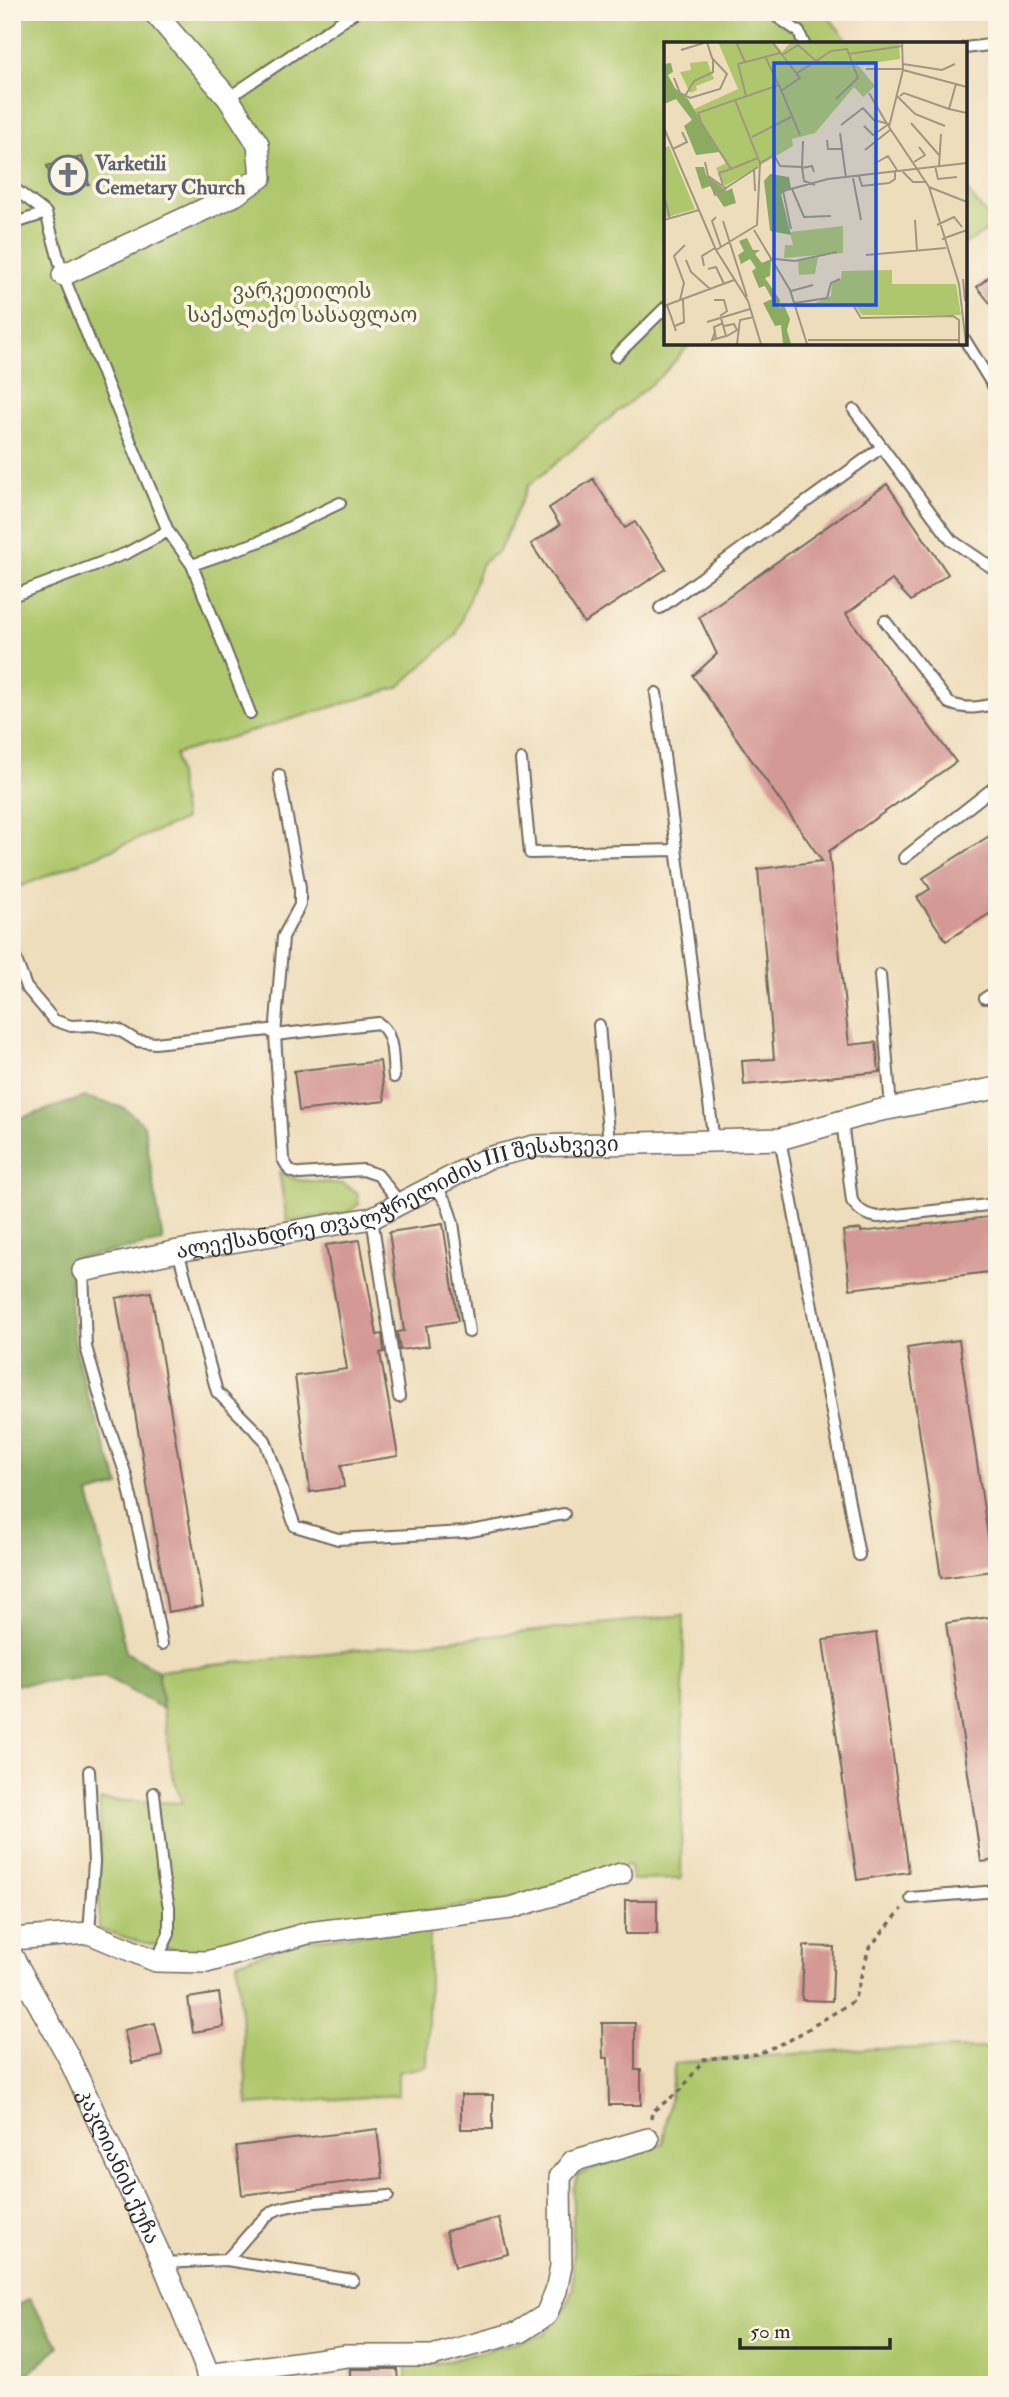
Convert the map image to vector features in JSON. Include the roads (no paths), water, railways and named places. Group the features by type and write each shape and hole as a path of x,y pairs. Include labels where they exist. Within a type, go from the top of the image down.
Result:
{"street":[{"path":"63,275 235,195 261,177 258,144 228,98 154,12"},
{"name":"ალექსანდრე თვალჭრელიძის III შესახვევი","path":"83,1271 178,1251 373,1219 488,1158 535,1146 780,1139 891,1108 997,1088"},
{"path":"12,1939 89,1933 156,1961 207,1962 308,1933 511,1908 621,1874"},
{"name":"კაკლიანის ქუჩა","path":"12,1956 68,2056 163,2263 209,2380"},
{"path":"209,2380 347,2356 432,2356 519,2332 546,2315 556,2291 561,2266 560,2177 573,2161 648,2139"}],"lane":[{"path":"228,98 355,12"},
{"path":"770,12 799,32 803,42"},
{"path":"967,48 997,44"},
{"path":"12,187 46,213 63,275 168,531 192,565 250,713"},
{"path":"12,224 46,213"},
{"path":"616,356 664,309"},
{"path":"967,343 997,392"},
{"path":"855,410 951,540 997,571"},
{"path":"660,608 882,447"},
{"path":"192,565 261,541 340,503"},
{"path":"12,596 127,553 168,531"},
{"path":"885,621 949,703 962,709 982,708 997,703"},
{"path":"656,693 714,1142"},
{"path":"521,760 530,853 676,850"},
{"path":"279,775 300,887 300,905 283,937 275,1035 283,1159 290,1171 300,1174 363,1170 379,1175 401,1204"},
{"path":"904,858 997,785"},
{"path":"12,949 26,987 54,1020 71,1026 93,1025 119,1030 138,1041 155,1043 261,1030 269,1030 275,1035 378,1023 388,1034 394,1077"},
{"path":"880,975 891,1108"},
{"path":"985,998 997,991"},
{"path":"599,1026 609,1144"},
{"path":"842,1121 852,1201 867,1215 878,1217 997,1204"},
{"path":"780,1139 859,1555"},
{"path":"435,1185 447,1204 453,1223 469,1332"},
{"path":"373,1219 399,1397"},
{"path":"178,1251 217,1392 265,1440 295,1526 338,1539 465,1532 564,1514"},
{"path":"83,1271 86,1347 107,1422 126,1475 162,1644"},
{"path":"89,1771 94,1861 89,1933"},
{"path":"154,1793 169,1907 169,1934 156,1961"},
{"path":"911,1898 997,1891"},
{"path":"226,2260 261,2221 275,2210 387,2196"},
{"path":"163,2263 226,2260 353,2280"}],"place":[{"name":"Varketili Cemetary Church","path":"68,175"}],"park label":[{"name":"ვარკეთილის საქალაქო სასაფლაო","path":"302,303"}]}
